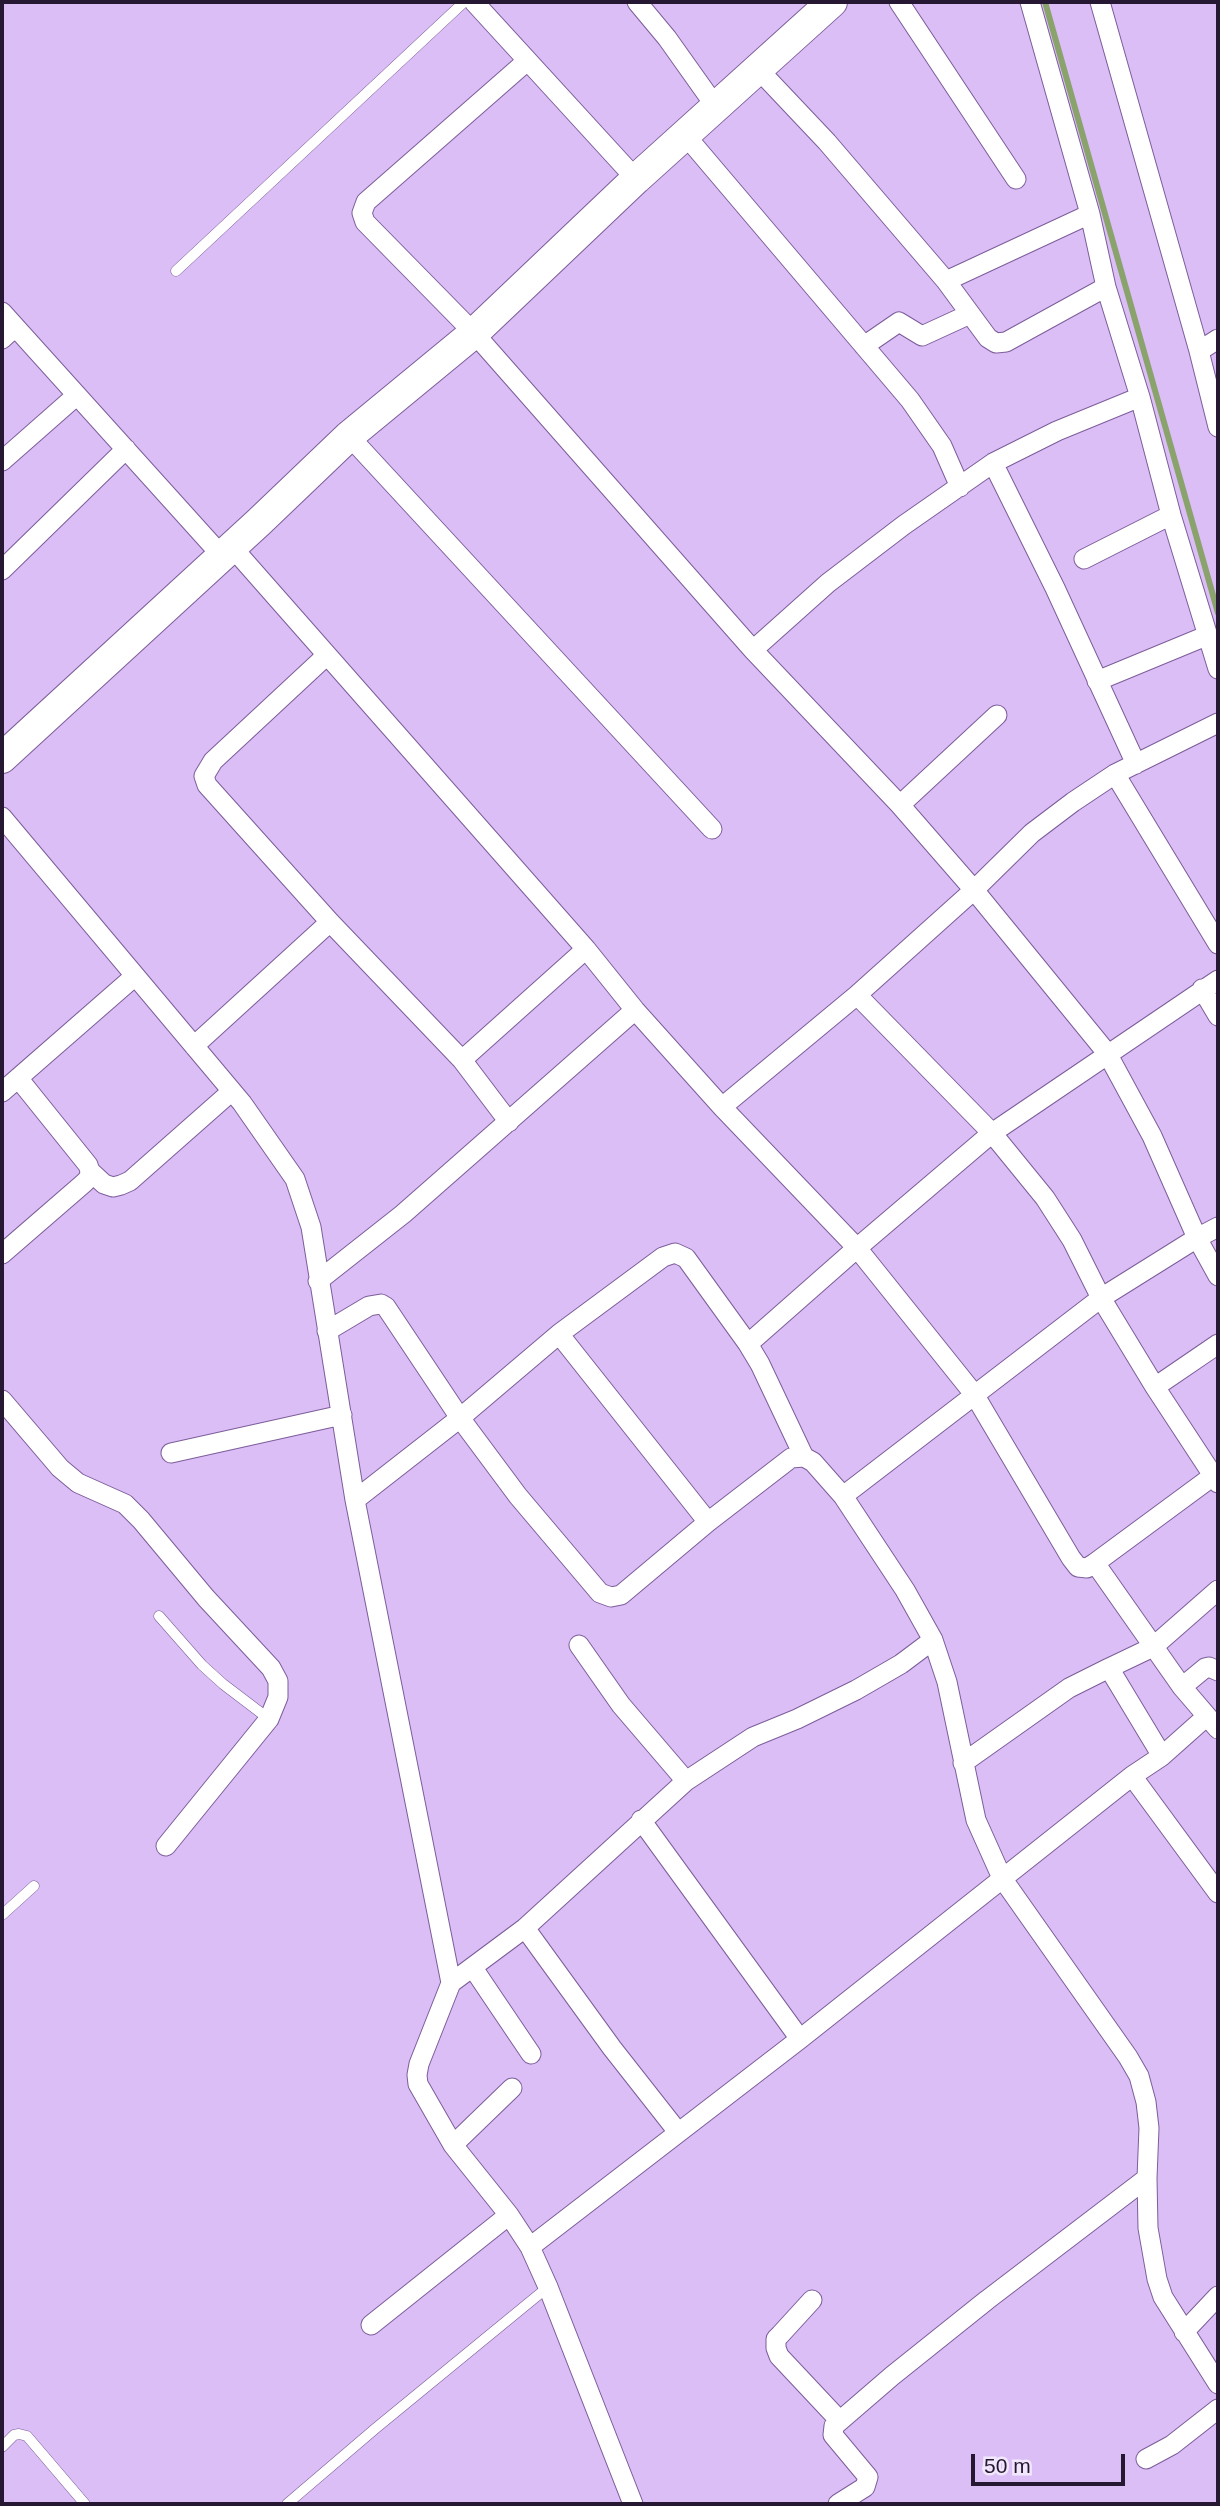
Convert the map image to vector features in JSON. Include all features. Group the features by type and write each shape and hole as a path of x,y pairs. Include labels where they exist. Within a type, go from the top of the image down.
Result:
{"main road":[{"path":"2,758 349,436 474,333 636,179 832,2"}],"street":[{"path":"474,2 636,179"},
{"path":"637,2 667,38 716,107"},
{"path":"899,2 1016,179"},
{"path":"1030,2 1090,214 1106,287 1140,397 1206,636 1218,669"},
{"path":"1100,2 1218,427"},
{"path":"527,61 366,202 362,212 365,222 474,333 753,650 900,805 974,890 1107,1053 1152,1136 1196,1238 1218,1276"},
{"path":"758,69 827,142 946,281 988,338 996,343 1006,342 1106,287"},
{"path":"686,136 910,400 942,446 960,487"},
{"path":"946,281 1090,214"},
{"path":"2,312 8,333 77,395 327,656 586,949 635,1010 722,1107 857,1248 974,1394 1071,1558 1078,1567 1087,1568 1216,1480 1101,1298 1072,1240 1045,1198 992,1133 857,995"},
{"path":"864,346 899,322 922,336 970,314"},
{"path":"1199,351 1218,339"},
{"path":"2,461 77,395"},
{"path":"753,650 828,583 904,525 993,463 1057,431 1140,397"},
{"path":"349,436 712,829"},
{"path":"2,570 126,449"},
{"path":"993,463 1055,588 1136,764"},
{"path":"1084,559 1171,516"},
{"path":"1097,681 1206,636"},
{"path":"327,656 213,761 204,776 207,785 330,922 462,1060 509,1122"},
{"path":"900,805 997,715"},
{"path":"722,1107 857,995 974,890 1032,833 1115,774 1218,723"},
{"path":"1115,774 1218,944"},
{"path":"2,817 232,1091 295,1179 311,1227 355,1500 451,1983 417,2075 423,2092 453,2144 509,2215 530,2247 633,2504"},
{"path":"194,1046 330,922"},
{"path":"462,1060 586,949"},
{"path":"2,1092 135,976"},
{"path":"748,1344 992,1133 1210,984 1218,1016"},
{"path":"318,1281 403,1214 635,1010"},
{"path":"2,1254 84,1183 89,1178 90,1171 18,1078"},
{"path":"90,1171 104,1184 113,1186 130,1181 232,1091"},
{"path":"843,1496 1101,1298 1218,1227"},
{"path":"355,1500 460,1418 559,1334 663,1256 675,1253 686,1258 748,1344 804,1457"},
{"path":"327,1331 369,1306 381,1304 386,1307 460,1418 518,1496 600,1593 611,1597 621,1595 708,1522 791,1458 804,1457 813,1462 843,1496 905,1590 933,1640 947,1682 976,1820 1002,1878 1139,2076 1149,2128 1148,2228 1157,2280 1163,2297 1218,2384"},
{"path":"559,1334 708,1522"},
{"path":"1155,1387 1218,1344"},
{"path":"2,1400 60,1468 78,1483 125,1504 133,1512 206,1598 271,1668 278,1681 278,1697 269,1719 166,1846"},
{"path":"171,1453 342,1415"},
{"path":"530,2247 800,2039 1132,1776 1212,1723 1153,1647 1096,1563"},
{"path":"963,1763 1069,1688 1153,1647 1218,1590"},
{"path":"451,1983 525,1928 686,1781 752,1737 797,1719 856,1690 901,1664 933,1640"},
{"path":"579,1645 621,1705 686,1781"},
{"path":"1109,1668 1162,1756"},
{"path":"1182,1687 1205,1668 1218,1671"},
{"path":"1132,1776 1218,1894"},
{"path":"641,1820 800,2039"},
{"path":"525,1928 612,2048 678,2132"},
{"path":"473,1968 531,2054"},
{"path":"453,2144 512,2088"},
{"path":"838,2504 865,2487 868,2477 833,2435 832,2429 976,2309 1147,2179"},
{"path":"371,2325 509,2215"},
{"path":"1184,2332 1218,2296"},
{"path":"812,2300 780,2335 775,2348 779,2356 840,2421"},
{"path":"1146,2459 1172,2445 1218,2409"}],"lane":[{"path":"176,271 464,2"},
{"path":"159,1616 216,1678 269,1719"},
{"path":"2,1915 34,1886"},
{"path":"287,2504 548,2287"},
{"path":"2,2446 14,2435 27,2436 85,2504"}],"waterway":[{"path":"1045,2 1218,613"}]}
